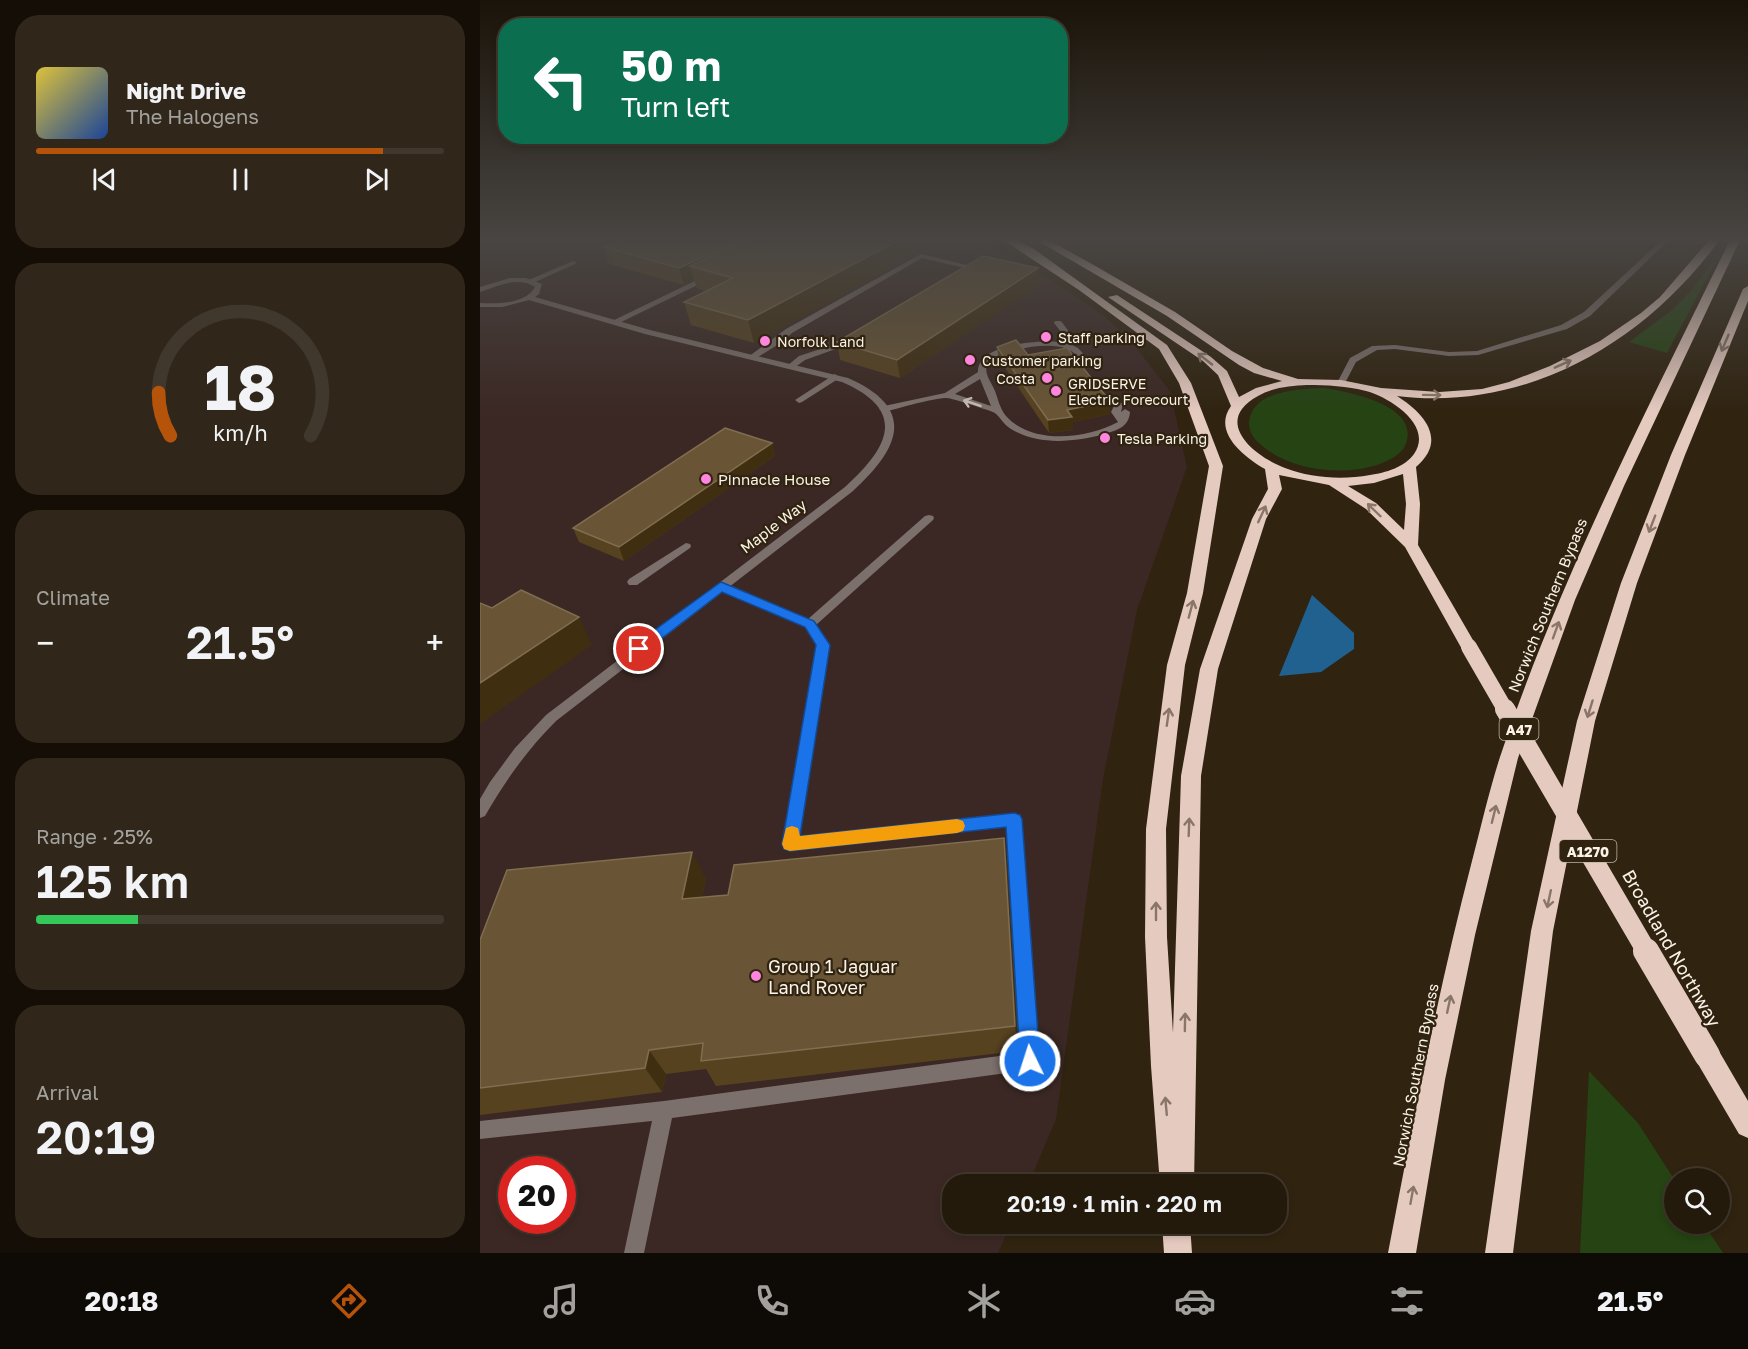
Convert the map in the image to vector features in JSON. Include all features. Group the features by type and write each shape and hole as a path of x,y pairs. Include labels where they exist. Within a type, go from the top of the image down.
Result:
{"highway":[{"path":"1094,296 1162,347 1185,383 1216,466 1195,593 1176,665 1156,829 1156,936 1172,1174"},
{"path":"1112,296 1207,359 1223,374 1237,406"},
{"path":"1139,296 1173,316 1249,367 1278,378 1341,383 1374,390 1433,395 1479,393 1509,386 1574,359 1615,338 1646,317 1669,296"},
{"name":"Norwich Southern Bypass","path":"1402,1253 1433,1080 1461,946 1509,758 1567,600 1612,496 1708,296"},
{"path":"1500,1253 1542,930 1586,721 1629,583 1678,455 1745,296"},
{"path":"1307,381 1278,385 1254,393 1237,406 1232,416 1231,426 1234,437 1248,453 1271,467 1310,479 1332,481 1376,478 1409,466 1421,454 1426,441 1423,428 1414,415 1400,404 1374,390"},
{"path":"1409,466 1413,504 1412,545"},
{"path":"1182,1174 1191,776 1209,669 1259,519 1275,489 1271,467"},
{"name":"Broadland Northway","path":"1332,481 1371,506 1412,545 1748,1125"},
{"path":"1177,1234 1179,1253"},
{"path":"1179,1253 1180,1234"}],"street":[{"path":"614,322 669,296"},
{"path":"752,357 789,331 850,296"},
{"path":"1341,383 1353,360 1362,353 1375,348 1395,347 1449,354 1478,353 1564,327 1587,314 1606,296"},
{"path":"480,306 505,305 529,298 614,322 835,377 861,387 879,400 884,410 948,395 981,375"},
{"path":"1058,323 1066,333 1066,346"},
{"path":"791,366 802,358 852,341 862,335"},
{"path":"1083,358 1076,350 1066,346 1032,345 995,354 986,360 981,368 981,375 997,411 1008,423 1025,433 1048,438 1103,431 1122,413"},
{"path":"799,400 835,377"},
{"path":"948,395 997,411"},
{"name":"Maple Way","path":"480,812 502,773 526,743 551,718 825,508 877,462 889,439 891,428 884,410"},
{"path":"809,624 929,518"},
{"path":"633,582 686,546"},
{"path":"480,1130 664,1110 1030,1061 1014,819 790,844 823,645 809,624 721,586"},
{"path":"634,1253 664,1110"}],"shaded area":[{"path":"480,296 1075,296 1102,314 1130,340 1170,391 1187,467 1137,610 1103,779 1056,1119 1033,1174 942,1174 942,1234 1007,1234 998,1253 480,1253"}],"green space":[{"path":"1686,296 1697,296 1667,353 1629,342 1672,310"},
{"path":"1324,388 1366,398 1394,411 1404,421 1408,432 1401,452 1380,464 1365,468 1316,469 1285,460 1253,437 1249,423 1252,412 1258,404 1267,398 1290,391"},
{"path":"1589,1071 1638,1123 1667,1168 1664,1168 1664,1234 1711,1234 1723,1253 1580,1253"}],"water":[{"path":"1312,595 1354,633 1354,649 1321,672 1279,676"}],"building":[{"path":"695,296 792,296 748,320 684,302"},
{"path":"914,296 994,296 897,360 837,342"},
{"name":"GRIDSERVE Electric Forecourt","path":"1016,340 1028,355 1067,348 1110,401 1067,410 1072,417 1048,420 997,347"},
{"path":"725,428 772,443 619,547 573,528"},
{"path":"521,590 579,617 480,683 480,603 492,608"},
{"name":"Group 1 Jaguar Land Rover","path":"1004,838 1015,1026 701,1061 703,1043 649,1050 645,1068 480,1088 480,940 507,870 692,852 682,899 728,895 734,865"}],"slow traffic":[{"path":"792,833 790,844 957,826"}],"place":[{"name":"Staff parking","path":"1046,337"},
{"name":"Norfolk Land","path":"765,341"},
{"name":"Customer parking","path":"970,360"},
{"name":"Costa","path":"1047,378"},
{"name":"GRIDSERVE Electric Forecourt","path":"1056,391"},
{"name":"Tesla Parking","path":"1105,438"},
{"name":"Pinnacle House","path":"706,479"},
{"name":"Group 1 Jaguar Land Rover","path":"756,976"}],"route":[{"path":"639,649 721,586 809,624 823,645 790,844 1014,819 1030,1061"}]}
